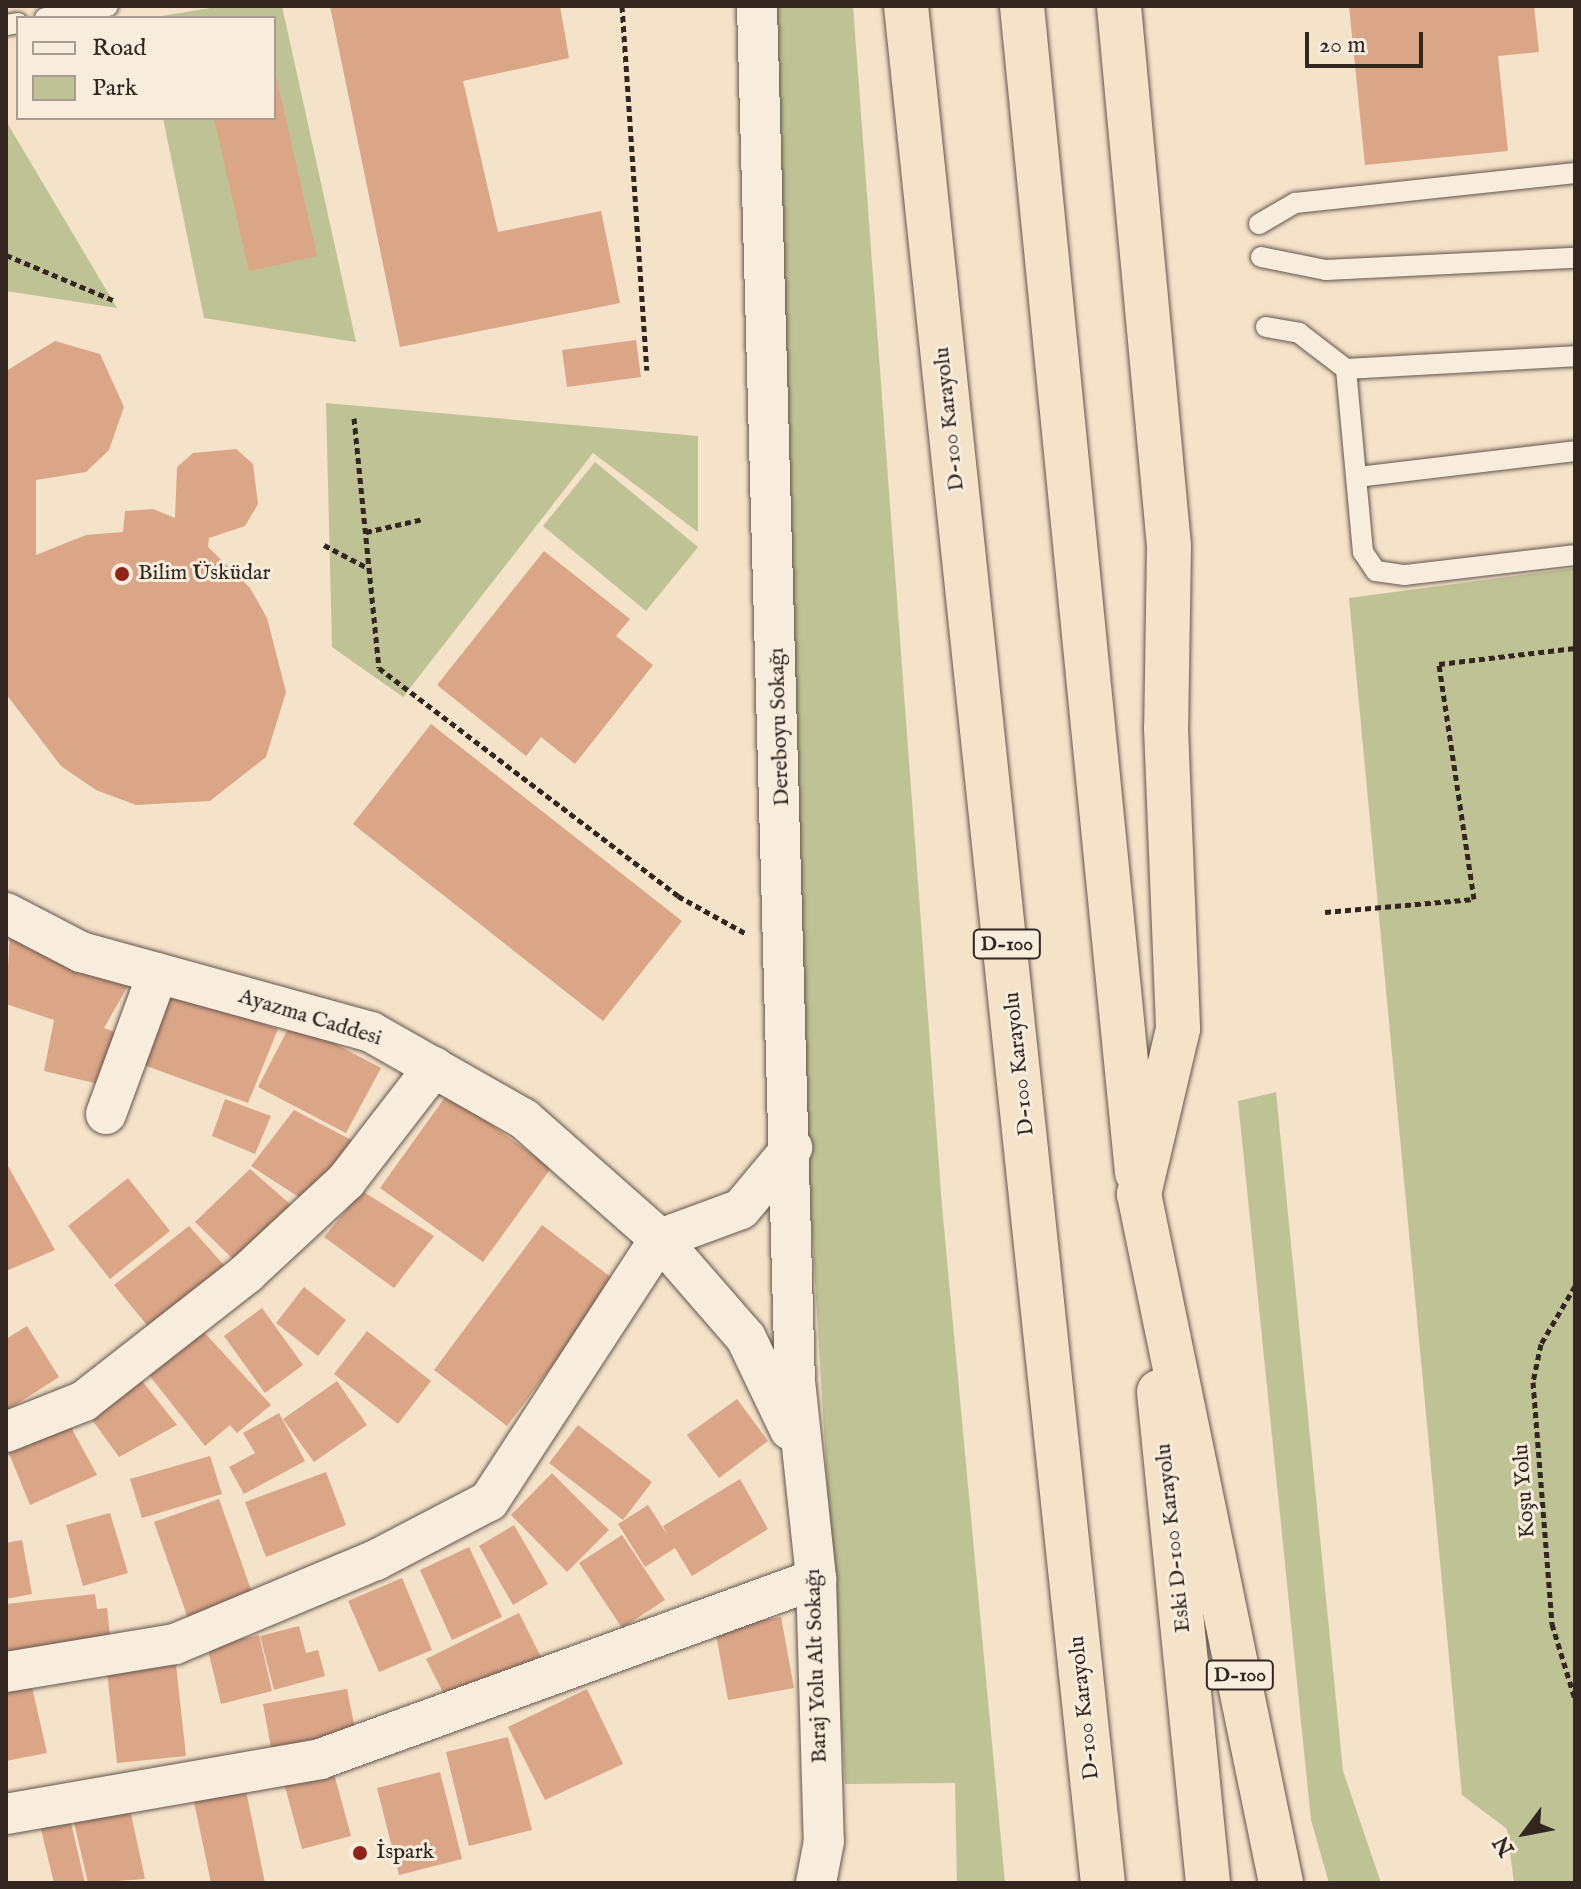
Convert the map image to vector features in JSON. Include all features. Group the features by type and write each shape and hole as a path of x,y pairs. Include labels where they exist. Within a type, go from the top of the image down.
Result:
{"highway":[{"name":"D-100 Karayolu","path":"906,6 1103,1883"},
{"path":"1022,6 1139,1194 1200,1467 1254,1883"},
{"path":"1119,6 1169,546 1166,728 1178,1029 1139,1194"},
{"name":"Eski D-100 Karayolu","path":"1139,1194 1208,1883"},
{"name":"D-100","path":"1200,1467 1281,1883"}],"street":[{"name":"Dereboyu Sokağı","path":"757,6 799,1448"},
{"name":"Ayazma Caddesi","path":"6,913 81,952 371,1032 524,1119 660,1239 746,1338 799,1448"},
{"path":"106,1114 158,973"},
{"path":"6,1432 84,1401 247,1273 346,1181 434,1067"},
{"path":"6,1672 175,1644 376,1560 489,1501 660,1239 741,1209 792,1148"},
{"name":"Baraj Yolu Alt Sokağı","path":"799,1448 816,1579 824,1841 816,1883"},
{"path":"6,1814 320,1759 816,1579"}],"lane":[{"path":"56,16 108,6"},
{"path":"1259,224 1295,203 1575,173"},
{"path":"1261,257 1326,270 1575,258"},
{"path":"1266,327 1299,333 1346,369 1575,356"},
{"path":"1346,369 1363,552 1376,571 1405,575 1575,555"},
{"path":"1358,477 1575,451"}],"path":[{"path":"622,6 647,370"},
{"path":"6,255 113,300"},
{"path":"354,418 379,668 678,896 787,956"},
{"path":"366,532 423,519"},
{"path":"324,545 369,568"},
{"path":"1325,912 1474,899 1439,664 1575,648"},
{"name":"Koşu Yolu","path":"1575,1286 1541,1344 1533,1382 1552,1624 1575,1699"}],"green space":[{"path":"223,6 282,6 356,342 204,318 163,120 276,120 276,16 161,16"},
{"path":"774,6 853,6 942,1206 1005,1883 957,1883 955,1783 845,1784 806,1129"},
{"path":"6,121 117,308 6,291"},
{"path":"326,403 698,436 698,532 593,453 403,697 332,647"},
{"path":"595,462 698,547 646,611 543,526"},
{"path":"1575,568 1575,1883 1514,1883 1507,1829 1462,1795 1349,598"},
{"path":"1276,1092 1343,1771 1381,1883 1329,1883 1311,1820 1238,1101"}],"building":[{"path":"330,6 560,6 569,58 463,81 498,232 601,211 620,303 400,347"},
{"path":"1349,6 1534,6 1539,52 1498,56 1508,151 1365,165"},
{"path":"276,76 317,256 249,271 214,120 276,120"},
{"path":"636,340 641,377 567,387 562,350"},
{"name":"Bilim Üsküdar","path":"55,341 100,354 124,407 109,450 86,472 36,480 36,555 86,535 123,532 125,511 153,509 175,518 177,467 193,453 236,449 253,464 258,504 245,526 209,538 208,547 250,588 267,618 286,692 266,757 210,801 136,805 96,790 61,766 6,694 6,371"},
{"path":"544,551 630,619 616,636 653,665 575,764 541,737 526,756 437,685"},
{"path":"431,724 682,921 603,1021 353,824"},
{"path":"10,930 133,977 104,1028 122,1035 107,1086 44,1071 54,1020 6,1004"},
{"path":"162,989 278,1029 248,1103 138,1063"},
{"path":"292,1021 381,1068 346,1133 258,1087"},
{"path":"448,1093 551,1168 483,1262 380,1188"},
{"path":"225,1099 271,1116 255,1154 212,1136"},
{"path":"294,1110 359,1144 311,1205 251,1166"},
{"path":"6,1167 55,1250 6,1271"},
{"path":"250,1169 298,1211 241,1267 195,1222"},
{"path":"128,1178 170,1231 110,1279 68,1226"},
{"path":"362,1191 434,1236 394,1288 324,1237"},
{"path":"542,1225 616,1281 507,1426 434,1370"},
{"path":"189,1226 231,1273 156,1336 114,1285"},
{"path":"304,1287 346,1320 318,1356 276,1323"},
{"path":"262,1308 303,1365 265,1393 224,1336"},
{"path":"27,1326 59,1377 6,1411 6,1339"},
{"path":"367,1331 431,1381 398,1424 334,1374"},
{"path":"204,1332 271,1405 237,1433 230,1425 205,1446 149,1375"},
{"path":"139,1377 177,1425 119,1457 85,1410"},
{"path":"337,1381 367,1425 314,1462 283,1419"},
{"path":"737,1399 768,1441 719,1478 687,1435"},
{"path":"279,1413 305,1461 244,1494 229,1467 255,1453 243,1433"},
{"path":"67,1420 97,1475 30,1505 6,1446"},
{"path":"578,1425 652,1482 623,1520 549,1463"},
{"path":"210,1456 222,1494 142,1518 130,1479"},
{"path":"326,1472 346,1525 266,1557 245,1502"},
{"path":"552,1473 609,1530 567,1572 511,1515"},
{"path":"740,1479 768,1529 692,1576 675,1548 645,1567 618,1524 648,1505 668,1536 663,1526"},
{"path":"219,1499 255,1601 190,1624 154,1522"},
{"path":"110,1513 128,1573 83,1586 66,1525"},
{"path":"514,1525 548,1584 513,1605 479,1546"},
{"path":"622,1535 665,1600 622,1628 579,1563"},
{"path":"22,1540 32,1594 6,1599 6,1543"},
{"path":"469,1547 502,1617 452,1640 420,1570"},
{"path":"402,1578 432,1650 379,1672 348,1601"},
{"path":"95,1594 97,1609 107,1608 112,1653 6,1665 6,1604"},
{"path":"519,1613 544,1663 451,1708 426,1659"},
{"path":"781,1617 794,1688 728,1700 715,1629"},
{"path":"299,1626 306,1653 318,1650 325,1676 274,1690 260,1636"},
{"path":"259,1635 272,1691 221,1704 207,1646"},
{"path":"176,1665 186,1756 117,1763 107,1672"},
{"path":"32,1687 47,1753 6,1761 6,1692"},
{"path":"347,1689 358,1744 273,1759 263,1704"},
{"path":"587,1689 623,1764 545,1800 508,1727"},
{"path":"508,1737 532,1830 469,1846 446,1752"},
{"path":"333,1770 351,1836 302,1849 284,1783"},
{"path":"440,1772 462,1859 399,1875 377,1788"},
{"path":"244,1781 265,1883 211,1883 192,1792"},
{"path":"129,1805 145,1879 88,1883 73,1818"},
{"path":"69,1814 85,1883 54,1883 39,1821"}],"place":[{"name":"Bilim Üsküdar","path":"122,574"},
{"name":"İspark","path":"360,1853"}]}
